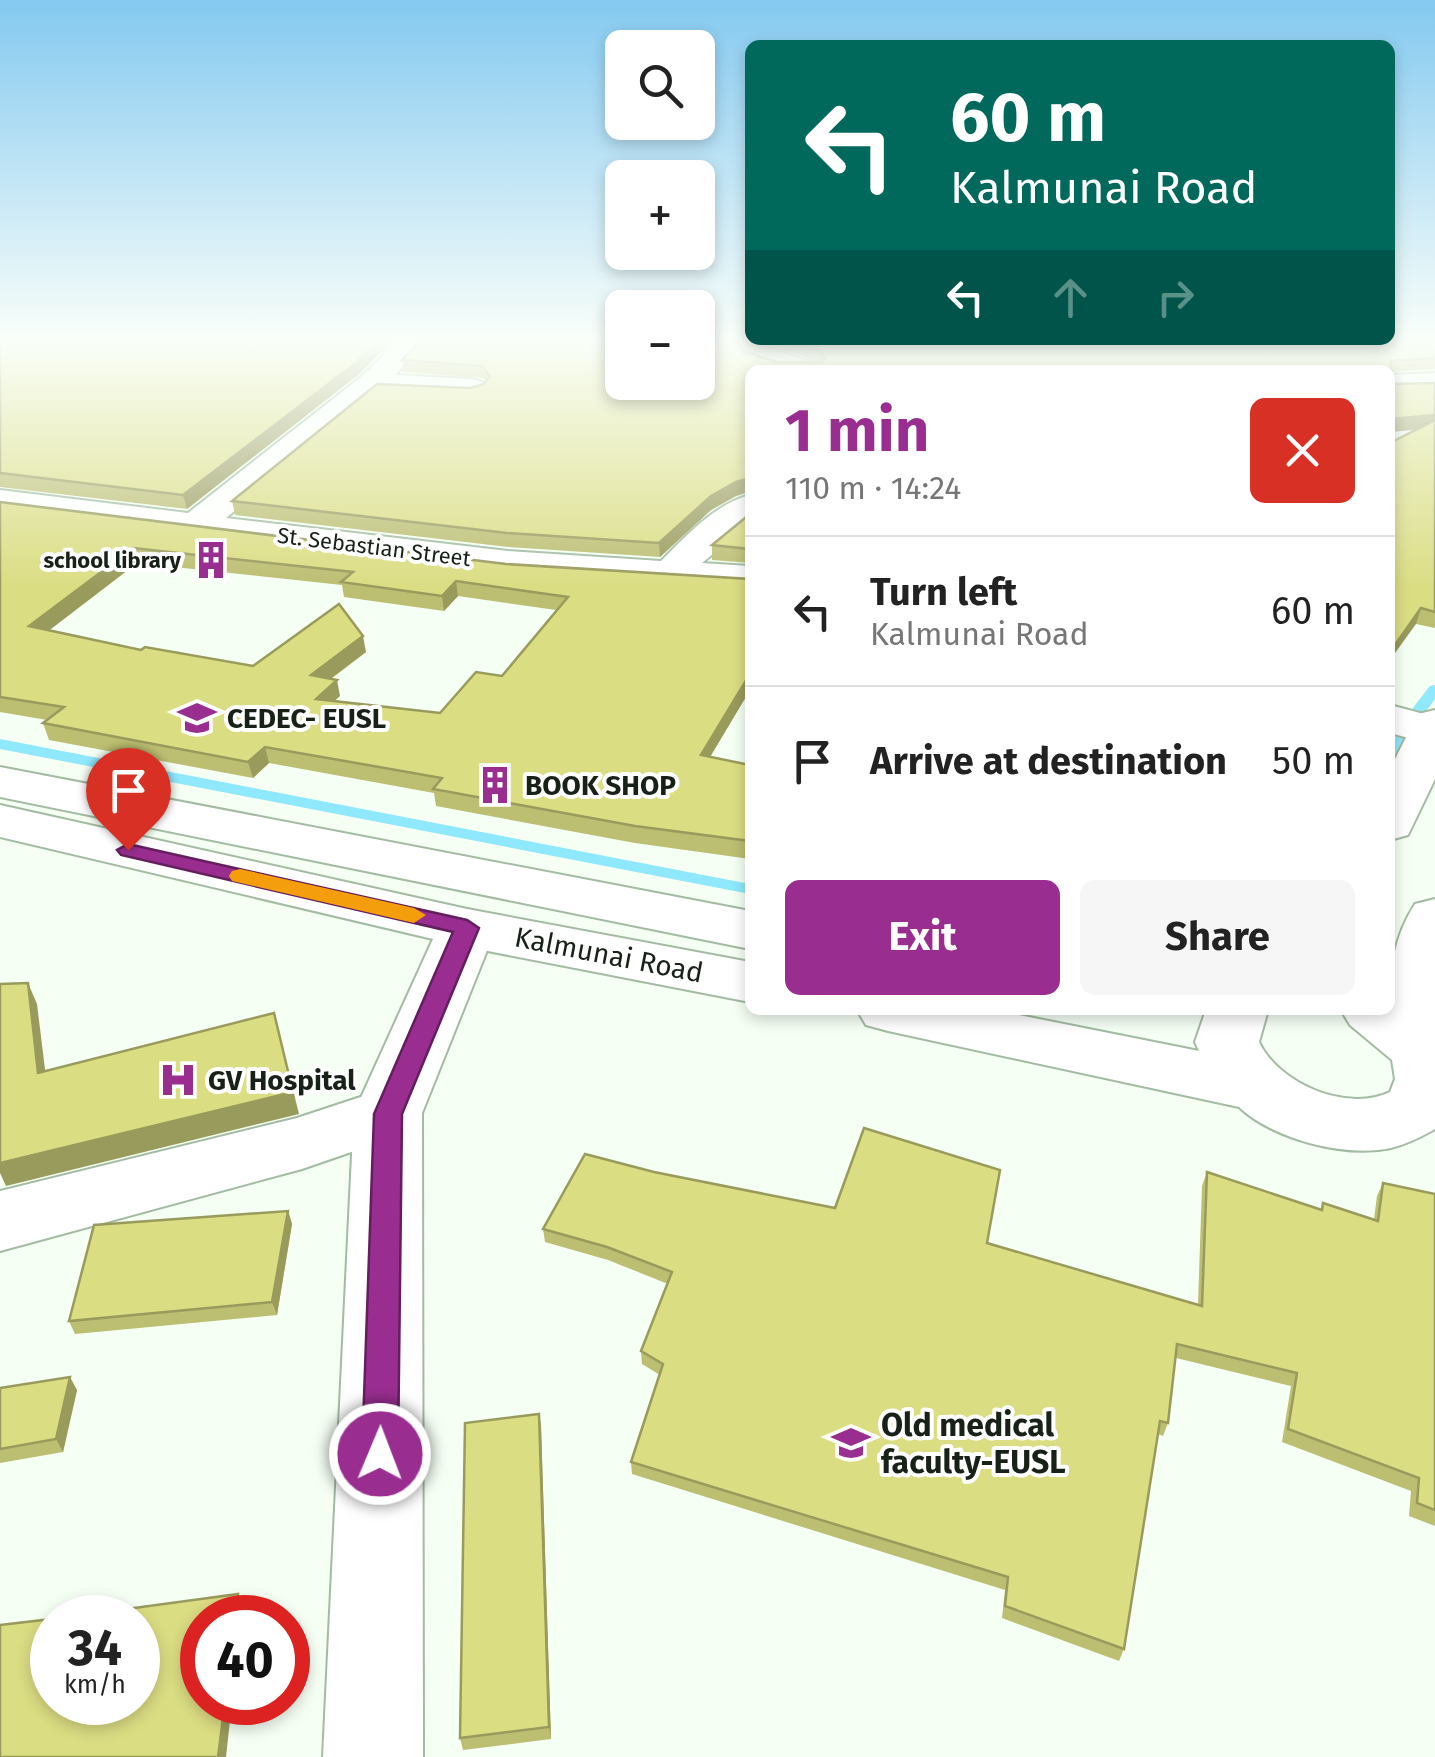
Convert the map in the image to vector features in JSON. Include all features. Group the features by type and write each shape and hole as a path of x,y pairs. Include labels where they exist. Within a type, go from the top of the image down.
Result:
{"main road":[{"path":"195,525 322,423"},
{"name":"St. Sebastian Street","path":"0,501 508,563 745,578"},
{"path":"669,576 707,536 745,509"},
{"path":"1395,809 1423,726"},
{"name":"Kalmunai Road","path":"0,782 745,929"},
{"name":"Kalmunai Road","path":"0,821 467,928 745,981"},
{"path":"1233,1015 1228,1022 1226,1042 1237,1066 1256,1087 1285,1107 1318,1119 1353,1125 1386,1123 1412,1112 1427,1094 1428,1070 1394,1028 1435,917"},
{"path":"373,1757 388,1114 467,928"},
{"path":"912,1015 1256,1087"},
{"path":"0,1221 302,1143 388,1114"}],"building":[{"path":"0,423 277,423 183,495 0,473"},
{"path":"329,423 745,423 745,479 711,496 659,543 507,533 232,501"},
{"path":"1435,423 1435,612 1421,608 1395,645 1395,440"},
{"path":"0,502 506,564 745,579 745,682 701,755 745,764 745,840 635,826 433,789 442,778 265,747 248,762 43,723 64,707 0,697","holes":["133,548 353,572 341,582 442,596 456,581 568,597 502,676 476,672 440,713 316,699 337,680 311,675 363,636 339,604 253,666 145,647 141,650 29,626"]},
{"path":"745,518 745,548 712,545"},
{"path":"28,983 38,1073 274,1013 293,1092 0,1163 0,984"},
{"path":"864,1128 1000,1170 987,1243 1202,1306 1207,1172 1322,1210 1323,1203 1378,1221 1383,1183 1435,1194 1435,1510 1417,1503 1419,1478 1288,1429 1297,1373 1177,1344 1168,1423 1160,1421 1124,1649 1005,1606 1008,1577 631,1462 663,1364 641,1351 672,1272 607,1247 543,1229 585,1154 654,1172 835,1208"},
{"path":"288,1211 272,1302 69,1321 94,1225"},
{"path":"70,1377 56,1439 0,1449 0,1388"},
{"path":"539,1414 549,1727 460,1738 465,1423"},
{"path":"180,1602 180,1725 222,1725 218,1757 0,1757 0,1625 30,1622 30,1725 160,1725 160,1605"}],"waterway":[{"path":"1395,751 1435,689"},
{"path":"0,744 745,888"}],"slow traffic":[{"path":"240,876 414,915"}],"place":[{"name":"school library","path":"211,560"},
{"name":"CEDEC- EUSL","path":"197,718"},
{"name":"BOOK SHOP","path":"495,785"},
{"name":"GV Hospital","path":"178,1080"},
{"name":"Old medical faculty-EUSL","path":"851,1443"}],"route":[{"path":"128,850 467,928 435,995 388,1114 380,1454"}]}
